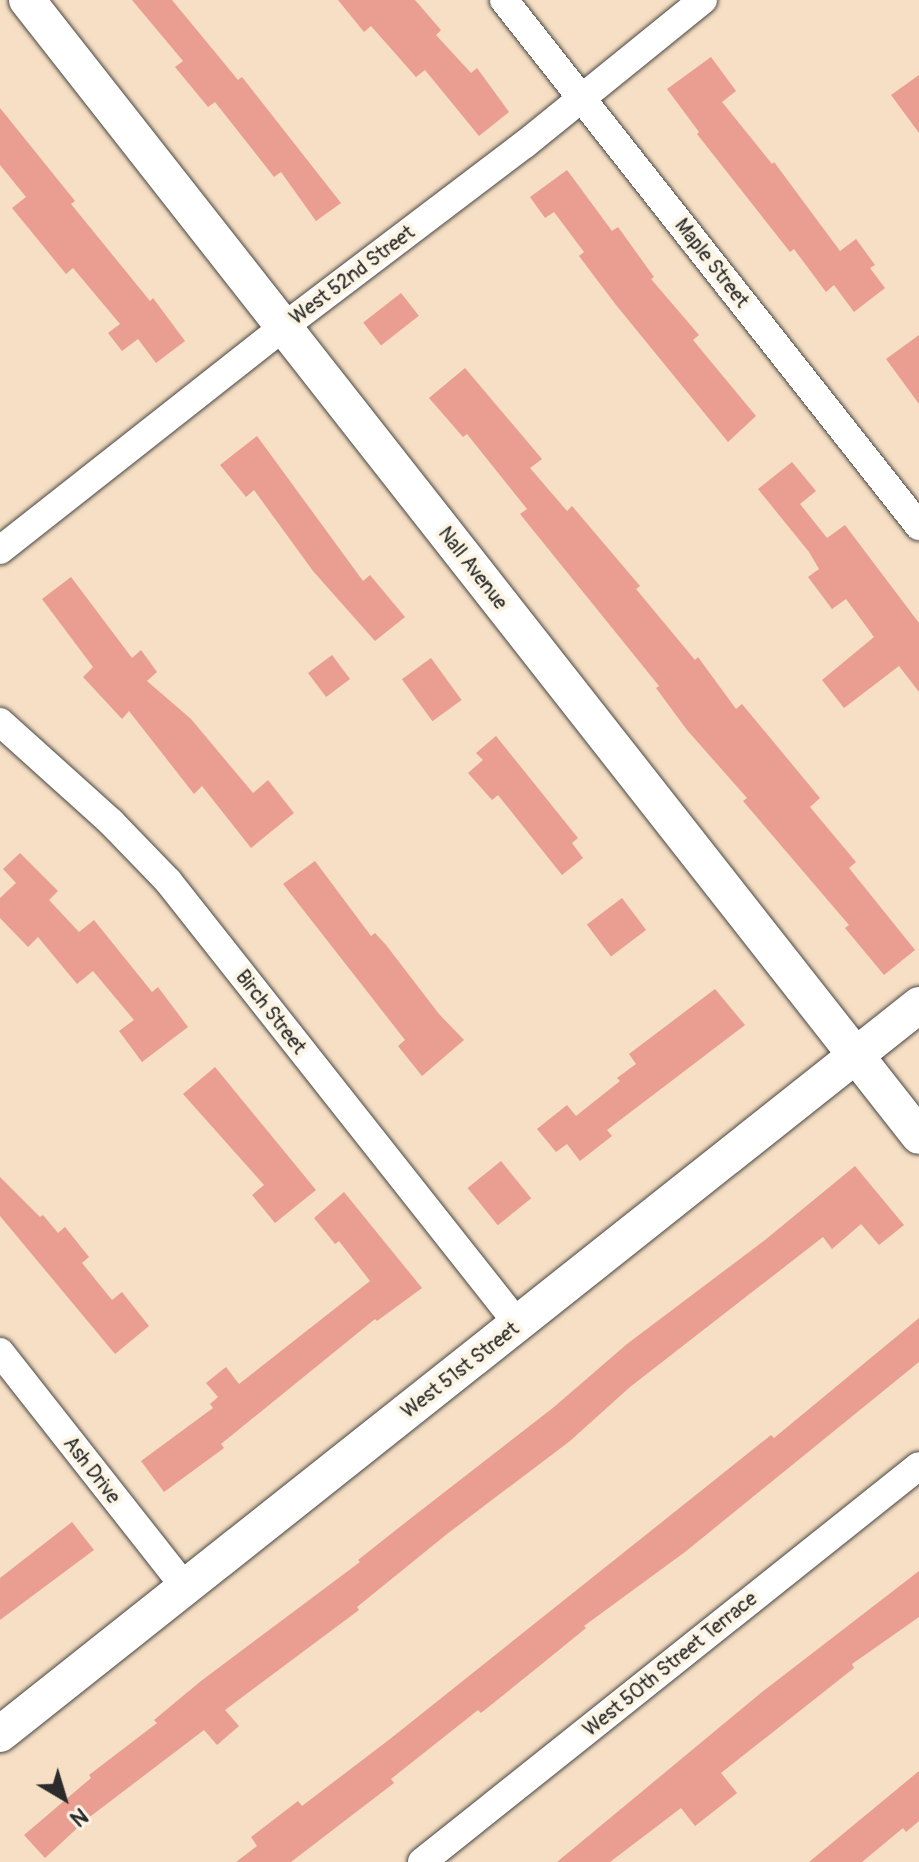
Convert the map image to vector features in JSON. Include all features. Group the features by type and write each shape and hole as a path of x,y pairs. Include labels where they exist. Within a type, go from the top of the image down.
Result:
{"street":[{"name":"Nall Avenue","path":"27,0 919,1136"},
{"name":"Maple Street","path":"504,0 919,526"},
{"name":"West 52nd Street","path":"0,550 582,98 703,0"},
{"name":"Birch Street","path":"0,722 111,822 168,881 518,1324"},
{"name":"West 51st Street","path":"0,1734 919,1005"},
{"name":"Ash Drive","path":"0,1352 185,1587"},
{"name":"West 50th Street Terrace","path":"422,1862 919,1466"}],"building":[{"path":"132,0 172,0 238,80 242,77 341,203 316,221 281,172 274,177 215,102 208,107 175,67 183,61"},
{"path":"338,0 415,0 441,30 436,35 471,73 477,68 509,112 479,136 425,70 416,77 371,26 364,32"},
{"path":"711,57 736,91 722,102 772,164 774,162 840,251 856,239 875,265 870,268 885,288 854,312 834,285 826,292 794,249 790,252 697,134 699,132 667,89"},
{"path":"919,75 919,133 891,95"},
{"path":"0,108 75,201 71,204 150,301 153,298 185,341 156,363 138,339 122,351 108,333 120,324 73,268 66,274 12,208 26,197 0,165"},
{"path":"567,170 612,231 618,227 654,277 651,279 699,335 693,340 756,416 728,442 616,305 579,256 584,252 554,212 545,218 530,197"},
{"path":"401,293 419,316 381,345 363,323"},
{"path":"919,335 919,404 886,359"},
{"path":"465,368 542,459 530,468 567,511 572,506 640,586 636,589 695,660 698,657 736,709 742,704 820,798 810,807 856,862 849,868 915,950 884,975 845,928 849,925 743,801 747,798 687,730 656,688 659,686 520,514 527,509 467,434 463,437 429,398"},
{"path":"257,436 363,581 370,575 405,617 375,641 313,571 254,490 246,497 220,465"},
{"path":"792,462 816,491 800,504 827,538 845,525 919,623 919,692 899,666 844,708 822,680 874,637 846,599 832,609 808,577 819,569 809,552 758,489"},
{"path":"71,577 132,658 141,650 157,672 147,681 191,719 253,793 268,780 294,813 251,848 202,786 194,794 129,711 122,719 83,677 93,667 42,599"},
{"path":"332,655 350,679 326,697 308,673"},
{"path":"431,658 462,700 432,721 402,679"},
{"path":"496,736 578,838 572,843 583,858 562,875 498,795 492,800 468,773 483,760 476,753"},
{"path":"20,853 58,891 49,900 79,932 94,920 152,992 158,987 188,1027 142,1062 119,1031 134,1020 93,971 77,984 38,937 28,947 0,918 0,898 16,883 3,869"},
{"path":"315,861 371,936 375,933 386,945 439,1014 464,1040 422,1076 398,1046 405,1040 283,884"},
{"path":"622,898 646,930 611,956 587,924"},
{"path":"715,989 745,1025 607,1130 612,1136 580,1161 567,1144 556,1152 537,1129 567,1105 576,1116 636,1064 629,1054"},
{"path":"215,1067 316,1190 275,1223 252,1195 264,1185 183,1094"},
{"path":"501,1161 531,1198 498,1225 468,1188"},
{"path":"855,1166 904,1225 879,1245 861,1224 832,1249 823,1237 630,1387 570,1441 447,1534 357,1607 359,1610 225,1710 239,1726 217,1745 204,1730 87,1819 45,1858 24,1835 91,1778 89,1775 157,1723 154,1720 201,1681 360,1562 358,1560 554,1407 627,1344 765,1240"},
{"path":"0,1177 40,1217 43,1215 58,1233 65,1227 89,1257 82,1263 112,1300 122,1292 149,1326 115,1354 0,1216"},
{"path":"344,1192 422,1288 377,1321 375,1319 221,1444 224,1448 164,1492 141,1461 213,1408 210,1404 218,1397 206,1383 226,1367 239,1384 370,1281 339,1241 335,1244 314,1218"},
{"path":"919,1318 919,1362 685,1552 584,1626 586,1628 481,1713 478,1710 391,1779 394,1783 291,1862 236,1862 257,1846 251,1837 298,1801 302,1806 390,1739 771,1435 774,1438"},
{"path":"72,1522 94,1550 0,1620 0,1578"},
{"path":"919,1571 919,1617 852,1664 854,1668 721,1773 737,1793 695,1826 681,1808 610,1862 557,1862 762,1692"},
{"path":"919,1771 919,1821 906,1832 903,1828 862,1862 809,1862"}]}
